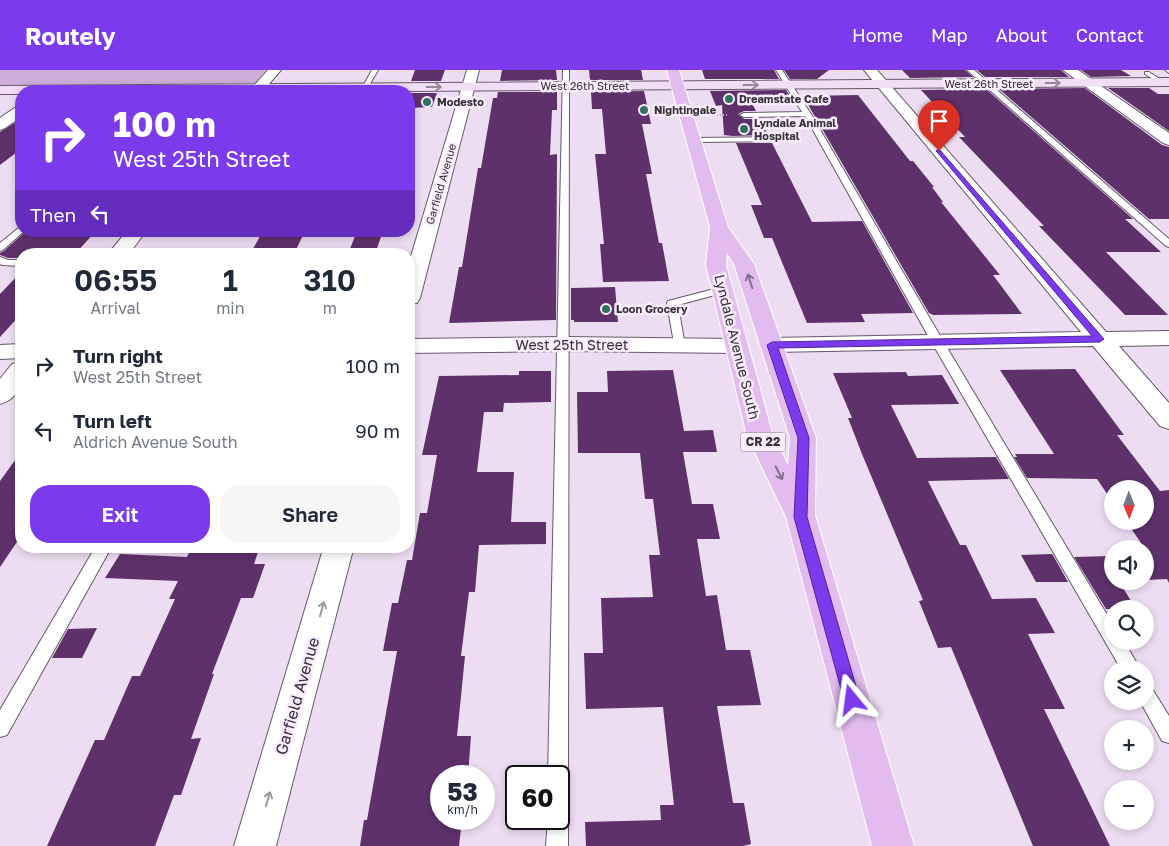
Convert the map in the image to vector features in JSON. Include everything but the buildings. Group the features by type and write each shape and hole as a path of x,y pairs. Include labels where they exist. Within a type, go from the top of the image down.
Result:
{"main road":[{"name":"Lyndale Avenue South","path":"675,78 719,227 744,264 803,438 801,517"},
{"name":"Lyndale Avenue South","path":"719,227 716,265 760,436 801,517 893,846"}],"street":[{"path":"261,85 274,70"},
{"name":"Garfield Avenue","path":"415,277 473,70"},
{"path":"870,70 1169,420"},
{"path":"1069,70 1169,140"},
{"name":"West 26th Street","path":"415,88 565,86 675,78 788,85 1088,83 1167,76"},
{"name":"West 26th Street","path":"0,90 15,90"},
{"path":"0,124 15,114"},
{"path":"123,248 132,237"},
{"path":"772,345 1169,338"},
{"name":"West 25th Street","path":"415,346 564,344 736,346"},
{"path":"0,352 15,351"},
{"path":"0,395 15,377"},
{"name":"Garfield Avenue","path":"255,846 337,553"}],"lane":[{"path":"367,85 375,70"},
{"path":"558,765 566,70"},
{"path":"779,70 808,114 937,341 1104,624"},
{"path":"970,70 1169,244"},
{"path":"1147,73 1167,76"},
{"path":"744,115 808,114"},
{"path":"694,140 781,139"},
{"path":"0,248 15,234"},
{"path":"0,260 6,263 15,263"},
{"path":"679,346 672,303 722,290"},
{"path":"0,728 100,553"},
{"path":"1154,708 1169,734"},
{"path":"557,846 558,830"}],"shaded area":[{"path":"0,70 266,70 254,84 0,85"}],"place":[{"name":"Dreamstate Cafe","path":"729,99"},
{"name":"Modesto","path":"427,102"},
{"name":"Nightingale","path":"644,110"},
{"name":"Lyndale Animal Hospital","path":"744,129"},
{"name":"Loon Grocery","path":"606,309"}],"route":[{"path":"852,700 801,517 803,438 772,345 1100,339 939,151"}]}
